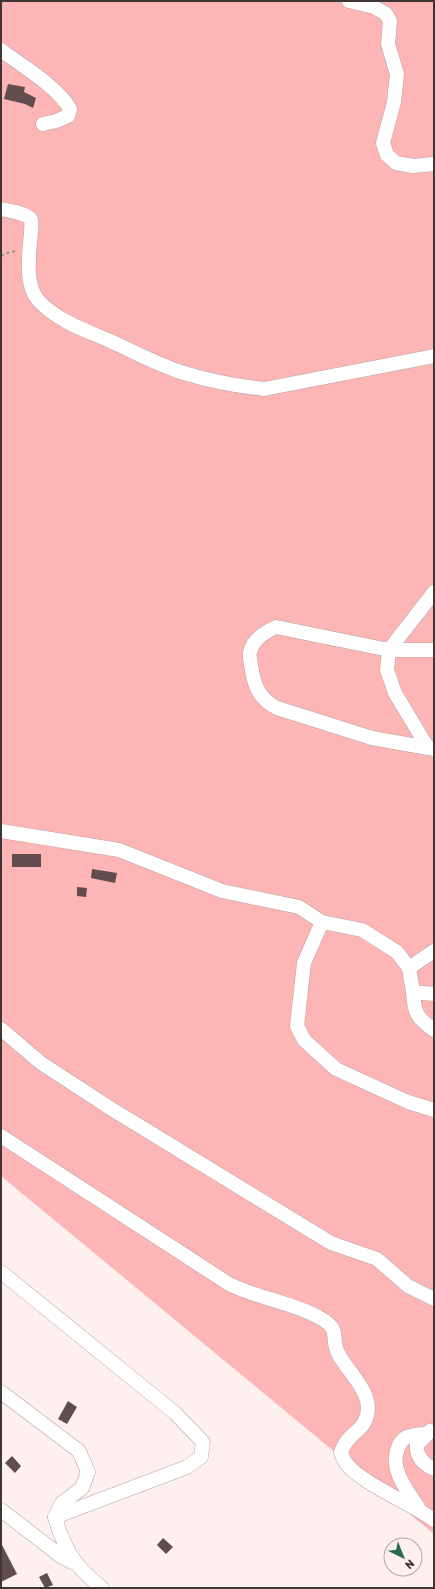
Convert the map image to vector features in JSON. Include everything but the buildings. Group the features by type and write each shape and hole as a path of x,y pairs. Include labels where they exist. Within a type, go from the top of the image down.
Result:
{"street":[{"path":"348,1 374,7 386,14 390,21 388,44 397,74 394,102 383,143 387,155 396,163 413,166 434,164"},
{"path":"1,50 39,77 67,102 70,109 68,116 43,124"},
{"path":"1,209 25,215 32,223 28,251 29,281 37,299 64,321 183,373 235,386 264,389 434,356"},
{"path":"431,748 395,693 387,670 389,650 434,592"},
{"path":"431,748 372,738 272,706 259,694 254,680 249,653 258,639 265,632 276,627 389,650 434,650"},
{"path":"1,831 119,850 222,891 299,908 322,922 362,930 397,952 408,968 413,992 414,1008 420,1020 434,1030"},
{"path":"322,922 304,963 297,1026 304,1040 336,1069 408,1102 434,1110"},
{"path":"408,968 434,951"},
{"path":"413,992 434,994"},
{"path":"1,1029 41,1063 117,1112 331,1243 377,1259 408,1286 434,1299"},
{"path":"1,1136 229,1284 249,1294 291,1305 321,1318 330,1325 336,1334 335,1345 338,1354 356,1377 367,1402 367,1412 364,1424 346,1441 341,1452 345,1462 353,1471 419,1509 434,1520"},
{"path":"1,1272 175,1413 203,1442 201,1457 187,1467 56,1517"},
{"path":"1,1392 79,1451 88,1472 82,1488 62,1503 56,1517 65,1548 78,1565 102,1588"},
{"path":"419,1509 402,1483 395,1460 400,1444 404,1439 411,1435 430,1431"},
{"path":"430,1431 417,1445 416,1453 422,1461 434,1469"},
{"path":"1,1510 62,1557 78,1565"}],"path":[{"path":"1,256 10,252 28,251"}],"shaded area":[{"path":"1,1 434,1 434,1534 1,1176"}]}
